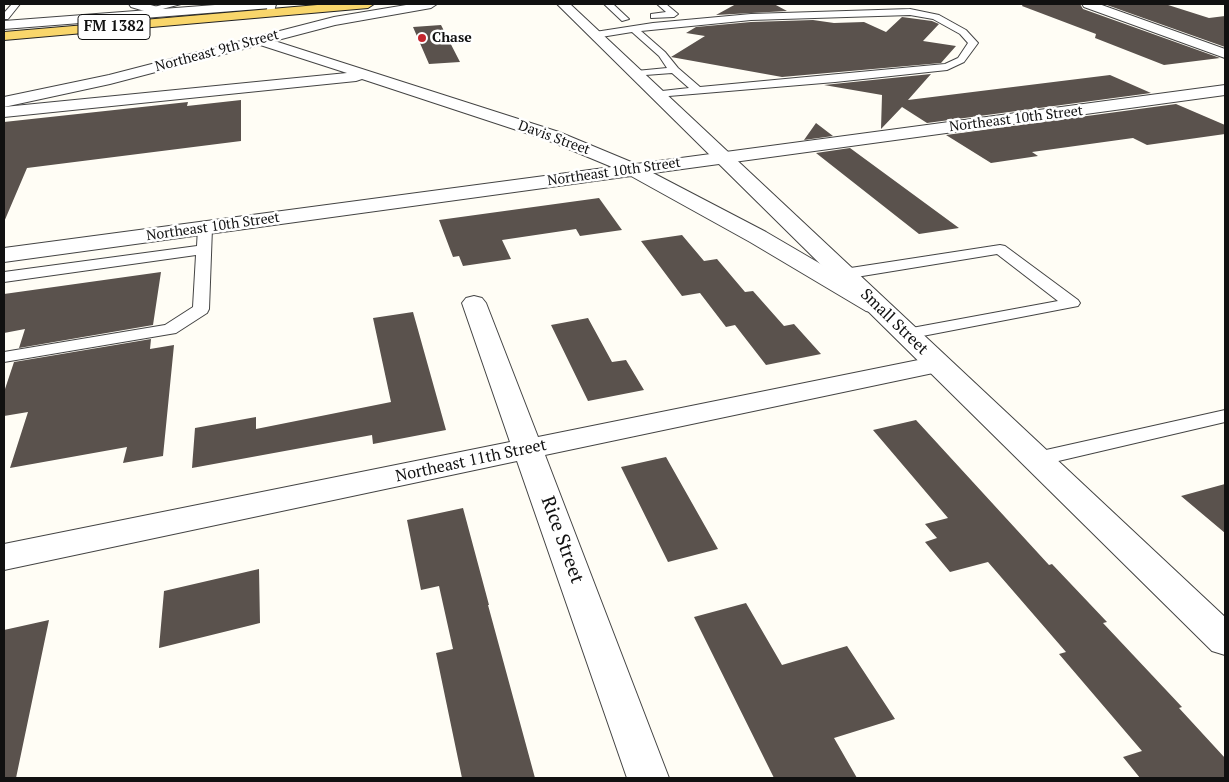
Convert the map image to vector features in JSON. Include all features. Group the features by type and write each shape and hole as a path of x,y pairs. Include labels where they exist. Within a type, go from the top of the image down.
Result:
{"main road":[{"name":"FM 1382","path":"4,36 226,9 368,4"}],"street":[{"path":"135,4 156,11"},
{"name":"Northeast 9th Street","path":"4,102 110,79 334,21 431,4"},
{"name":"Small Street","path":"562,4 597,25 636,74 1225,640"},
{"path":"1088,4 1225,54"},
{"name":"FM 1382","path":"4,21 156,11 226,9"},
{"name":"Davis Street","path":"259,40 554,136 634,170 758,237 882,310"},
{"name":"Northeast 9th Street","path":"4,112 367,76"},
{"name":"Northeast 10th Street","path":"4,255 1225,90"},
{"name":"Rice Street","path":"474,303 648,778"},
{"name":"Northeast 11th Street","path":"4,557 938,364"}],"lane":[{"path":"4,21 16,4"},
{"path":"156,11 177,4"},
{"path":"608,4 625,19"},
{"path":"644,17 674,14 661,4"},
{"path":"597,25 634,29 751,17 910,12 936,17 963,32 973,43 961,60 947,67 657,94"},
{"path":"597,25 635,18"},
{"path":"634,29 662,54 674,70 698,91"},
{"path":"636,74 674,70"},
{"path":"4,357 170,329 201,309 206,228"},
{"path":"4,277 204,249"},
{"path":"844,274 1000,249 1072,303 907,334"},
{"path":"1037,459 1225,416"}],"building":[{"path":"736,4 774,4 787,11 716,15"},
{"path":"1023,4 1080,4 1083,9 1220,58 1164,65 1095,38 1096,34 1022,6"},
{"path":"1104,4 1165,4 1209,18 1225,16 1225,47"},
{"path":"902,17 932,21 939,24 923,41 956,46 941,63 782,77 671,57 705,36 686,33 696,27 751,22 813,20 834,23 864,22 886,32"},
{"path":"441,25 460,62 429,64 413,27"},
{"path":"931,74 908,100 1110,75 1151,93 927,123 902,107 881,129 882,95 824,85"},
{"path":"241,100 241,141 27,168 4,222 4,122 188,102 187,106"},
{"path":"1176,104 1225,125 1225,134 1147,145 1133,138 1032,152 1038,156 991,163 946,135"},
{"path":"816,123 833,136 804,140"},
{"path":"850,148 959,228 919,234 816,153"},
{"path":"599,198 622,230 580,236 576,229 502,240 511,259 463,266 459,256 453,257 439,220"},
{"path":"682,235 704,261 717,259 745,292 753,291 784,326 794,324 821,354 766,365 735,325 726,327 700,293 682,296 641,241"},
{"path":"161,272 153,325 19,348 25,329 4,333 4,294"},
{"path":"413,312 446,430 373,444 372,435 192,468 195,428 256,417 256,429 391,402 373,318"},
{"path":"588,318 612,362 626,360 644,390 588,401 551,325"},
{"path":"151,339 150,349 174,345 163,456 123,463 127,447 10,468 28,412 4,416 4,392 14,362"},
{"path":"916,420 1049,565 1052,564 1107,622 1103,623 1182,707 1179,708 1225,758 1225,778 1140,778 1123,757 1142,751 1059,654 1066,652 988,562 950,572 925,542 937,538 925,524 948,518 873,430"},
{"path":"666,457 718,549 668,562 621,467"},
{"path":"1225,484 1225,533 1181,496"},
{"path":"463,508 535,778 462,778 436,653 453,649 439,586 421,590 407,520"},
{"path":"259,569 260,623 159,648 164,591"},
{"path":"746,603 782,665 847,646 895,719 834,738 857,778 774,778 694,617"},
{"path":"49,620 16,778 4,778 4,630"}],"place":[{"name":"Chase","path":"422,38"}]}
